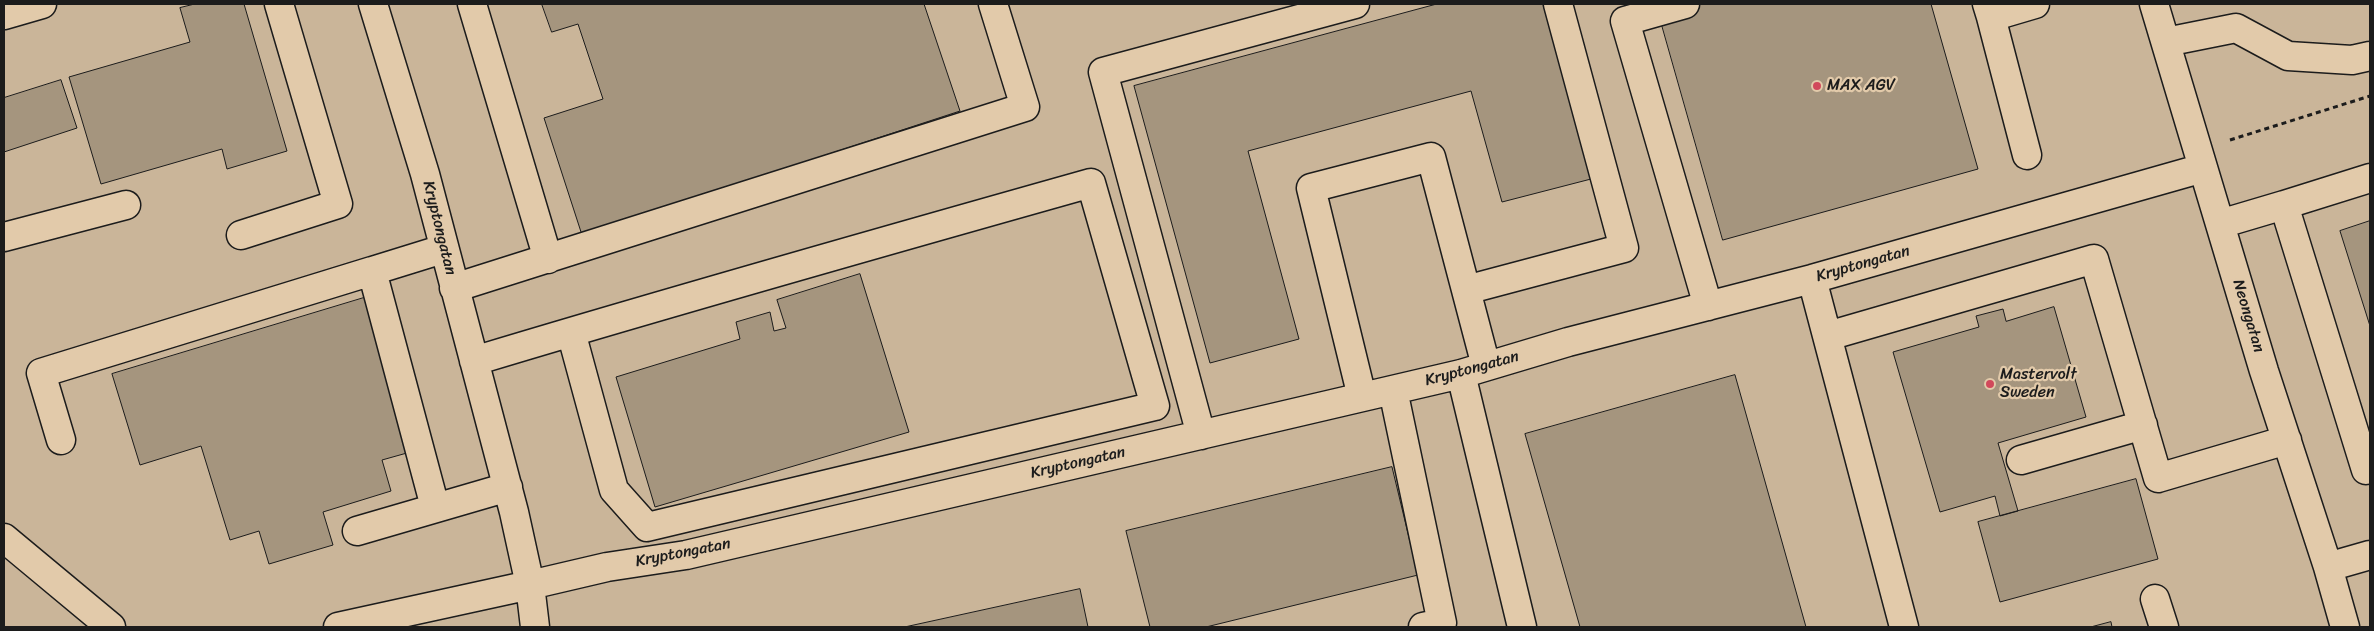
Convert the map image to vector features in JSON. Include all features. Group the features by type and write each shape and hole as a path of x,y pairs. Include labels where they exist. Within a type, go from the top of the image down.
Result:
{"street":[{"path":"4,15 42,4"},
{"path":"241,235 338,204 279,4"},
{"name":"Kryptongatan","path":"373,4 425,174 443,249 508,487 530,585 607,567 686,555 1474,370 1568,342 1812,279 2201,158"},
{"path":"472,4 548,259"},
{"path":"454,288 1025,107 993,4"},
{"path":"1201,435 1103,72 1356,4"},
{"path":"1466,290 1624,248 1558,4"},
{"path":"1685,4 1625,22 1708,306"},
{"path":"2027,155 1989,10 2035,4"},
{"name":"Neongatan","path":"2154,4 2345,627"},
{"path":"2166,42 2236,28 2288,56 2352,60 2370,56"},
{"path":"1362,397 1311,188 1430,157 1466,290 1474,370 1522,627"},
{"path":"2220,224 2370,178"},
{"path":"474,361 739,281 1091,183 1155,406 647,527 614,490 571,332"},
{"path":"4,237 126,205"},
{"path":"2284,205 2366,470 2370,469"},
{"path":"61,440 41,373 443,249"},
{"path":"1828,336 2094,259 2158,478 2287,440"},
{"path":"372,271 436,508"},
{"path":"1812,279 1904,627"},
{"path":"1394,390 1442,623 1423,627"},
{"path":"2021,460 2143,425"},
{"path":"357,531 508,487"},
{"path":"4,538 111,627"},
{"path":"2328,567 2370,555"},
{"path":"338,627 441,617 530,585 535,627"},
{"path":"2155,599 2164,627"}],"path":[{"path":"2201,158 2370,96"}],"shaded area":[{"path":"4,4 2370,4 2370,627 4,627"}],"building":[{"path":"195,4 244,4 287,151 227,169 222,149 101,184 69,77 190,42 180,8"},
{"path":"542,4 924,4 960,111 582,235 544,118 603,99 578,24 552,32"},
{"path":"1437,4 1543,4 1591,179 1502,202 1471,91 1248,151 1299,339 1210,363 1134,86"},
{"name":"MAX AGV","path":"1656,4 1931,4 1978,169 1723,240"},
{"path":"61,80 77,128 4,152 4,98"},
{"path":"2370,221 2370,326 2340,231"},
{"path":"860,274 909,432 655,507 616,377 740,339 736,322 770,312 774,331 786,328 777,300"},
{"path":"367,297 414,451 382,460 391,491 323,512 333,545 269,564 259,531 230,540 201,446 140,465 112,374"},
{"name":"Mastervolt Sweden","path":"2054,307 2086,417 1998,443 2018,511 2000,516 1995,496 1940,512 1893,352 1979,327 1976,316 2003,309 2006,321"},
{"path":"1735,375 1806,627 1580,627 1525,434"},
{"path":"1392,467 1418,575 1206,627 1150,627 1126,531"},
{"path":"2136,479 2158,559 2000,602 1978,522"},
{"path":"1080,589 1088,627 905,627"},
{"path":"2111,622 2112,627 2091,627"}],"place":[{"name":"MAX AGV","path":"1817,86"},
{"name":"Mastervolt Sweden","path":"1990,384"}]}
